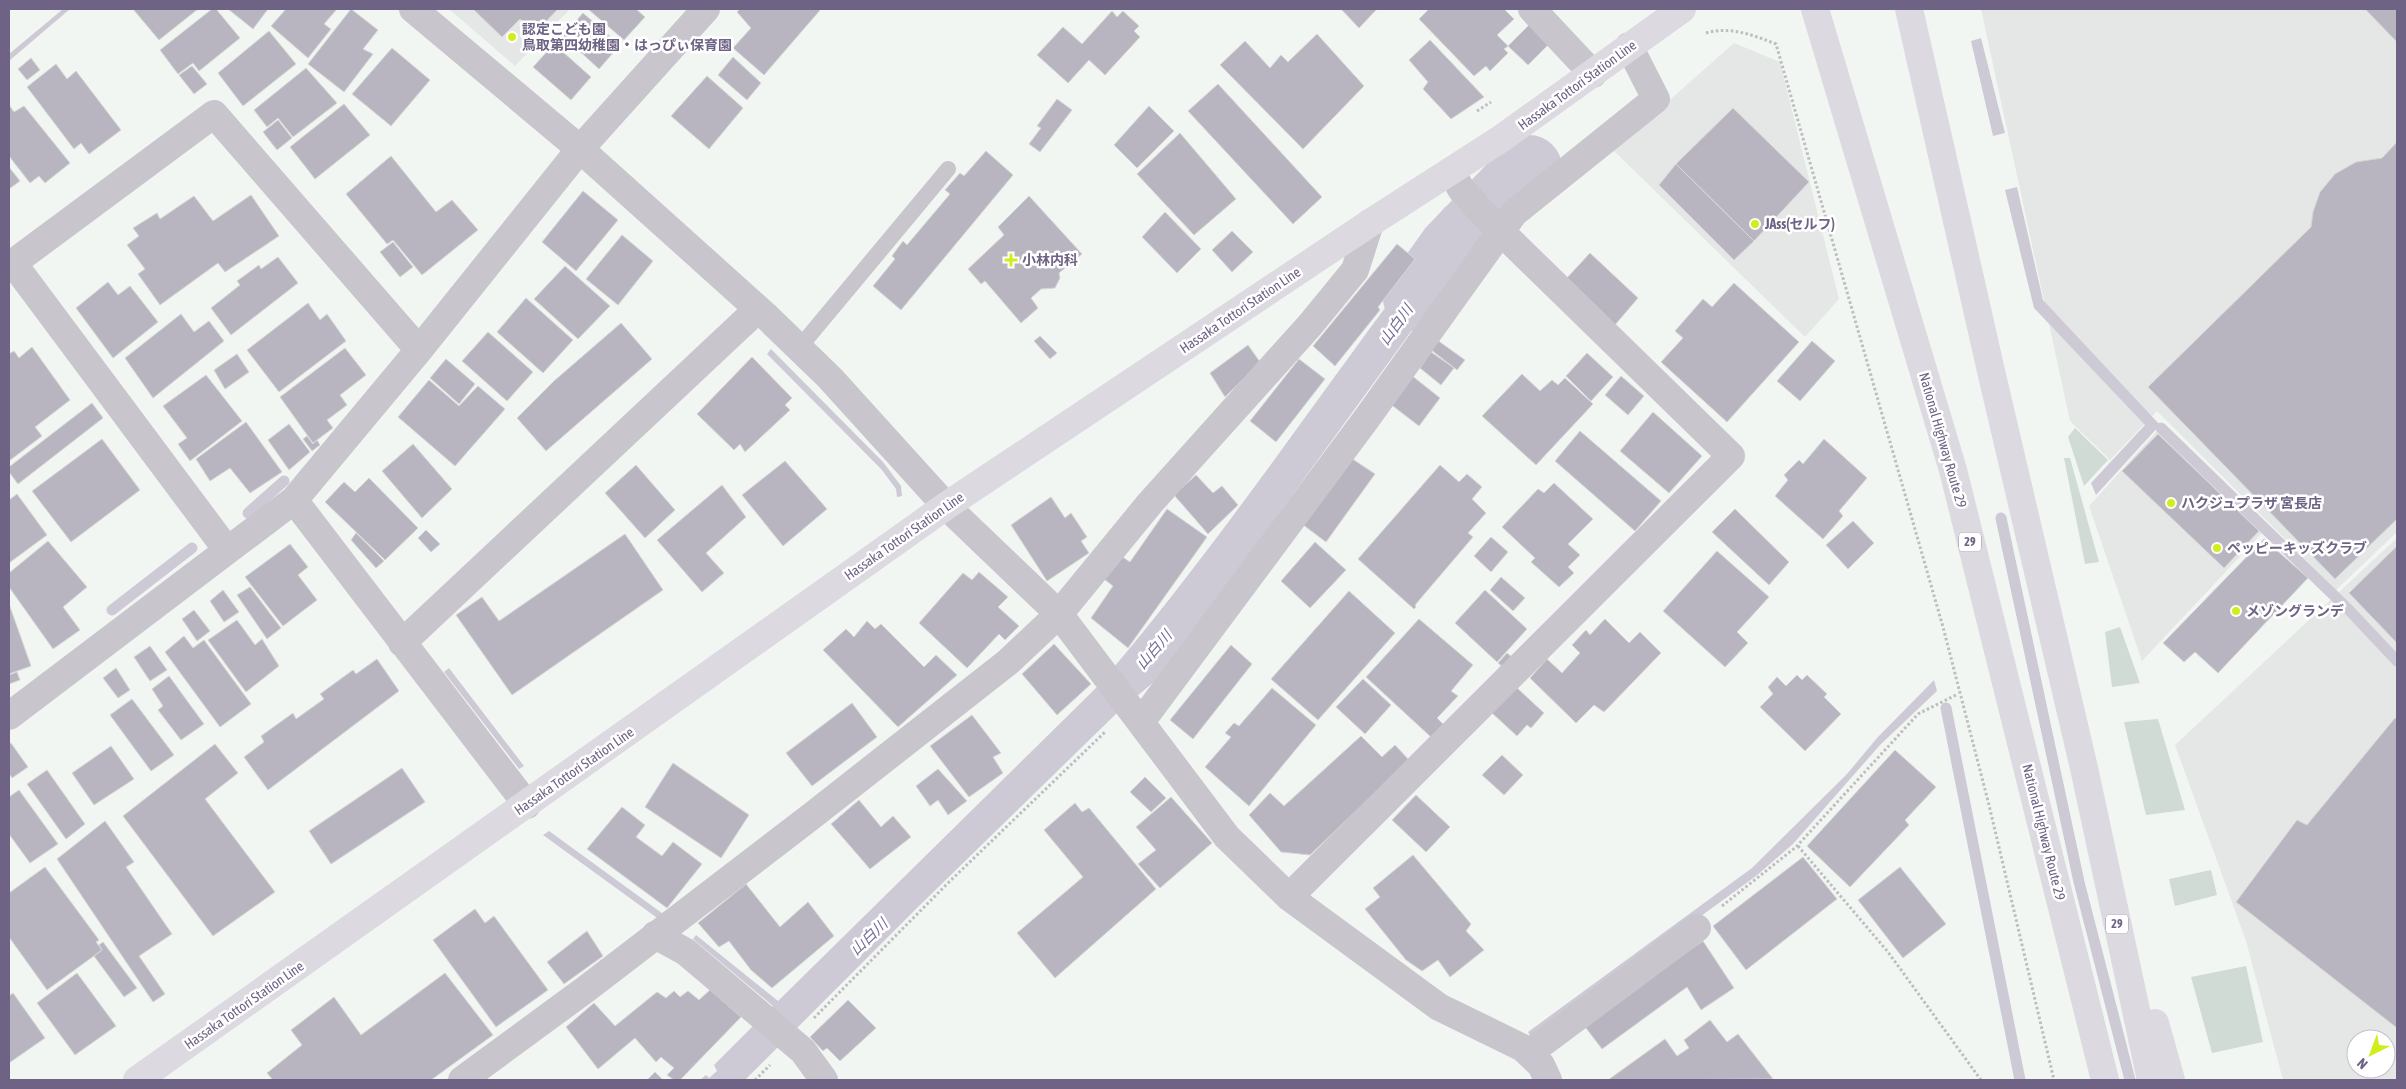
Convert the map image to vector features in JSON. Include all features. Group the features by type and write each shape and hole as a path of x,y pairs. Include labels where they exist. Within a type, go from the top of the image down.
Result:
{"main road":[{"name":"Hassaka Tottori Station Line","path":"138,1080 946,506 1370,223 1502,138 1682,9"},
{"name":"National Highway Route 29","path":"1814,9 1953,470 2105,1080"},
{"name":"29","path":"1909,9 2084,768 2151,1080"},
{"path":"2084,768 2171,1080"}],"street":[{"path":"413,9 580,149 758,309 830,378 946,506 1060,614 1227,837 1289,897 1439,1007 1529,1053 1541,1065 1548,1080"},
{"path":"9,716 294,500 420,350 580,149 706,9"},
{"path":"1532,9 1593,74"},
{"path":"1136,715 1502,232 1514,213 1656,99 1629,46"},
{"path":"227,550 11,265 214,114 420,350"},
{"path":"1289,897 1730,456 1502,232 1461,189 1451,171"},
{"path":"462,1080 586,990 1008,662 1060,614 1150,503 1310,325 1355,270 1370,223"},
{"path":"402,643 758,309"},
{"path":"294,500 527,805"},
{"path":"1529,1053 1697,928"},
{"path":"655,935 686,952 803,1051 824,1080"}],"lane":[{"path":"799,348 948,169"}],"path":[{"path":"1702,35 1720,29 1749,34 1776,44 1942,626 1989,805 2054,1080"},
{"path":"1697,928 1798,846 1918,714 1958,694"},
{"path":"754,1080 948,882 1136,715"},
{"path":"1798,846 1888,952 1981,1080"}],"shaded area":[{"name":"認定こども園 鳥取第四幼稚園・はっぴぃ保育園","path":"449,9 570,9 515,66"},
{"path":"1981,9 2397,9 2397,532 2336,590 2157,411 2110,460 2070,421"},
{"name":"JAss(セルフ)","path":"1734,43 1780,62 1839,299 1805,337 1613,150"},
{"path":"2075,428 2108,460 2084,486 2068,437"},
{"path":"2158,430 2264,531 2142,661 2089,506"},
{"path":"2064,458 2070,458 2099,562 2085,564"},
{"path":"2397,538 2397,1080 2283,1080 2246,941 2175,745"},
{"path":"2120,627 2140,683 2112,687 2105,632"},
{"path":"2158,719 2185,810 2146,815 2124,722"},
{"path":"2211,870 2217,895 2175,906 2169,879"},
{"path":"2246,966 2263,1042 2212,1053 2191,977"}],"water":[{"path":"63,9 70,9 9,61 9,54"},
{"path":"1981,38 2005,133 1993,136 1971,41"},
{"path":"2017,187 2043,300 2160,425 2096,495 2091,483 2145,425 2034,308 2005,190"},
{"path":"1445,207 1464,216 1481,235 1161,676 1118,712 918,907 745,1080 700,1080 706,1075 709,1078 717,1071 714,1065 773,1006 693,939 696,935 778,1001 1098,686 1179,587 1217,537 1405,281 1427,250 1436,218"},
{"path":"771,349 883,462 901,486 902,496 897,497 896,489 882,470 767,354"},
{"path":"449,668 524,766 519,769 444,672"},
{"path":"1934,680 1937,691 1880,745 1793,844 1756,876 1532,1039 1528,1032 1752,868 1847,774 1877,738"},
{"path":"549,831 666,916 660,920 543,835"}],"building":[{"path":"133,9 198,9 159,40"},
{"path":"212,9 216,9 240,38 199,71 193,63 178,74 160,50"},
{"path":"228,9 268,9 253,29"},
{"path":"286,9 337,9 324,24 331,29 308,58 271,26"},
{"path":"351,9 378,30 363,49 373,54 344,92 308,64"},
{"path":"473,9 558,9 535,33 520,19 502,37"},
{"path":"588,9 636,9 645,17 624,40"},
{"path":"740,9 821,9 764,75 733,48 751,28 737,12"},
{"path":"1341,9 1377,9 1359,28"},
{"path":"1429,9 1504,9 1514,19 1497,35 1508,46 1504,49 1508,53 1490,71 1486,66 1474,76 1419,19"},
{"path":"2365,9 2397,9 2397,42"},
{"path":"1112,11 1117,17 1123,11 1139,26 1134,31 1140,37 1105,75 1089,60 1068,83 1037,55 1063,27 1082,44"},
{"path":"583,13 620,45 599,69 563,36"},
{"path":"1530,24 1549,44 1528,65 1508,46"},
{"path":"269,31 296,64 243,106 218,73"},
{"path":"1317,34 1364,86 1303,149 1220,65 1245,41 1270,68 1281,55 1288,62"},
{"path":"1430,40 1484,97 1451,119 1423,89 1428,82 1409,60"},
{"path":"554,44 591,77 571,100 533,67"},
{"path":"392,48 430,80 391,126 352,94"},
{"path":"733,57 761,83 747,100 718,75"},
{"path":"31,58 40,70 27,80 18,69"},
{"path":"56,64 67,79 76,71 121,130 89,154 81,143 74,149 27,87"},
{"path":"192,66 207,84 194,94 179,75"},
{"path":"306,68 337,103 293,137 278,118 267,127 254,110"},
{"path":"707,76 743,108 709,149 671,116"},
{"path":"1218,84 1322,197 1293,224 1188,111"},
{"path":"1057,99 1072,110 1040,152 1029,144 1041,128 1037,126"},
{"path":"344,104 370,135 315,179 290,147"},
{"path":"9,105 14,112 24,106 70,163 45,183 39,176 30,183 9,156"},
{"path":"1149,106 1174,131 1137,168 1114,145"},
{"path":"1733,108 1809,182 1754,241 1676,164"},
{"path":"278,120 292,138 277,150 263,132"},
{"path":"1180,133 1236,199 1194,235 1137,174"},
{"path":"2397,142 2397,519 2335,579 2148,387 2311,227 2313,212 2320,192 2335,174 2356,162 2382,158"},
{"path":"986,151 1013,175 901,310 873,286 895,259 892,256 903,241 907,245 950,194 945,190 960,173 964,176"},
{"path":"391,156 436,212 452,200 478,230 422,275 393,240 387,244 346,194"},
{"path":"1676,164 1754,241 1734,260 1659,185"},
{"path":"9,167 20,181 9,189"},
{"path":"583,191 618,220 576,271 542,242"},
{"path":"251,195 279,236 225,272 218,263 160,305 138,274 145,269 127,245 139,236 133,228 157,213 160,219 194,196 213,221"},
{"path":"1029,196 1082,254 1059,273 1060,278 1055,288 1041,289 1031,298 1038,308 1021,323 985,281 981,284 968,269 1004,235 998,227"},
{"path":"1165,212 1201,249 1177,273 1142,237"},
{"path":"1232,231 1253,252 1232,272 1212,250"},
{"path":"622,235 653,261 618,305 586,279"},
{"path":"393,242 413,267 400,277 380,252"},
{"path":"1397,244 1415,259 1378,307 1380,310 1335,366 1313,346"},
{"path":"1590,253 1638,298 1614,326 1566,279"},
{"path":"278,257 298,283 231,335 211,308 240,285 237,281 259,265 261,269"},
{"path":"565,266 610,306 578,339 534,299"},
{"path":"108,282 118,295 130,286 158,322 113,358 76,308"},
{"path":"1734,283 1799,342 1727,422 1661,362 1683,338 1675,331 1703,299 1712,307"},
{"path":"526,298 573,340 543,373 497,332"},
{"path":"308,303 320,320 327,314 346,341 279,392 247,350"},
{"path":"181,314 194,332 209,321 224,341 153,398 125,358"},
{"path":"621,323 652,359 546,451 517,418 554,381"},
{"path":"488,332 533,372 507,401 462,361"},
{"path":"1040,336 1057,353 1050,359 1034,341"},
{"path":"1437,340 1465,360 1457,370 1430,349"},
{"path":"1812,341 1835,361 1800,401 1777,381"},
{"path":"1248,345 1260,362 1225,397 1210,373"},
{"path":"32,347 70,400 35,427 42,436 9,461 9,354 14,351 19,358"},
{"path":"345,348 366,375 340,395 347,405 327,420 333,428 313,443 280,397"},
{"path":"1431,352 1454,368 1441,385 1420,368"},
{"path":"1587,353 1613,377 1591,401 1566,376"},
{"path":"237,354 249,372 225,389 214,370"},
{"path":"752,357 792,398 785,405 790,410 745,452 740,444 734,450 697,414"},
{"path":"446,359 475,384 459,404 430,378"},
{"path":"1299,359 1325,379 1276,442 1250,421"},
{"path":"1522,374 1540,391 1552,380 1558,385 1565,378 1593,404 1536,465 1482,416"},
{"path":"206,375 242,421 190,461 178,444 187,438 163,406"},
{"path":"1411,375 1440,398 1419,426 1389,403"},
{"path":"1621,376 1644,396 1628,415 1605,395"},
{"path":"429,380 459,406 478,386 505,409 455,466 398,417"},
{"path":"92,403 103,418 18,484 9,472 9,467"},
{"path":"1653,412 1702,456 1669,493 1620,451"},
{"path":"246,422 282,472 250,493 230,468 210,481 196,459"},
{"path":"289,424 310,452 289,470 268,440"},
{"path":"1580,431 1661,501 1635,531 1555,461"},
{"path":"2158,434 2259,531 2224,568 2122,471"},
{"path":"307,436 313,444 317,440 320,445 312,451 303,439"},
{"path":"102,439 140,490 71,542 32,491"},
{"path":"1824,439 1867,478 1839,511 1843,516 1823,539 1775,496 1788,480 1784,475 1799,460 1803,464"},
{"path":"413,444 452,489 422,518 382,471"},
{"path":"1351,458 1375,474 1326,542 1302,524"},
{"path":"785,461 827,509 783,546 742,495"},
{"path":"636,465 675,510 645,538 605,493"},
{"path":"1440,465 1459,482 1467,474 1482,487 1472,499 1486,513 1468,533 1473,537 1415,605 1414,609 1358,559"},
{"path":"1196,475 1213,493 1222,486 1238,505 1208,534 1174,495"},
{"path":"369,478 418,528 385,560 325,502 344,482 355,492"},
{"path":"1554,483 1593,519 1568,544 1580,555 1568,567 1574,573 1559,587 1531,562 1535,558 1502,527 1538,489 1544,493"},
{"path":"722,485 746,517 706,553 724,573 702,592 657,540"},
{"path":"17,494 47,535 9,563 9,500"},
{"path":"1051,497 1065,518 1071,513 1087,537 1081,541 1089,553 1047,581 1011,525"},
{"path":"1167,509 1207,537 1128,648 1091,618 1113,586 1104,579 1121,556 1130,562"},
{"path":"1735,509 1789,562 1769,585 1712,532"},
{"path":"1853,521 1874,543 1848,569 1826,545"},
{"path":"426,530 440,544 431,552 418,538"},
{"path":"356,533 384,561 376,568 351,540"},
{"path":"625,534 663,590 512,695 456,615 482,597 499,621"},
{"path":"1491,537 1508,552 1491,572 1474,556"},
{"name":"メゾングランデ","path":"2264,539 2308,578 2218,673 2195,652 2184,662 2163,643"},
{"path":"48,541 87,587 63,607 80,630 53,649 9,587 9,573"},
{"path":"1315,542 1346,570 1310,608 1281,581"},
{"path":"290,544 308,567 298,575 317,600 283,626 245,577"},
{"path":"2397,546 2397,643 2349,593"},
{"path":"1717,551 1769,597 1737,632 1748,643 1725,667 1663,611"},
{"path":"979,572 1008,597 998,607 1019,626 1005,640 999,634 967,668 919,623 963,573 972,580"},
{"path":"1501,577 1525,598 1513,611 1490,590"},
{"path":"250,587 281,628 267,639 237,595"},
{"path":"223,590 239,612 224,622 210,601"},
{"path":"1485,590 1527,629 1497,662 1455,623"},
{"path":"1349,591 1395,633 1318,720 1271,679"},
{"path":"9,604 31,666 9,674"},
{"path":"194,610 210,631 197,641 182,619"},
{"path":"1419,619 1473,665 1451,691 1458,696 1437,718 1444,725 1432,738 1366,677"},
{"path":"1605,619 1629,643 1640,632 1661,653 1604,712 1594,705 1576,723 1530,678 1547,659 1562,673 1580,653 1572,645 1586,630 1590,635"},
{"path":"237,620 255,645 262,639 279,666 246,692 208,640"},
{"path":"867,621 875,629 881,624 924,667 936,655 957,675 898,727 823,650 846,629 854,637"},
{"path":"184,636 193,648 204,640 251,704 220,727 165,652"},
{"path":"1054,644 1091,684 1057,715 1022,674"},
{"path":"1231,645 1252,664 1193,739 1170,720"},
{"path":"150,646 167,670 150,681 134,657"},
{"path":"1507,653 1513,658 1503,667 1498,663"},
{"path":"377,659 399,691 268,790 244,757 264,742 261,736 293,713 296,719 324,699 320,694 353,670 356,674"},
{"path":"116,668 130,690 118,698 103,678"},
{"path":"17,672 20,680 9,684 9,675"},
{"path":"1797,675 1802,680 1807,675 1827,694 1824,697 1841,714 1805,751 1760,707 1773,694 1768,687 1777,677 1786,686"},
{"path":"169,676 204,724 181,740 158,710 163,706 152,689"},
{"path":"1363,679 1391,705 1365,734 1336,707"},
{"path":"1516,687 1544,713 1531,728 1527,725 1517,736 1492,713"},
{"path":"1272,688 1316,725 1249,806 1205,767 1231,737 1225,733 1234,723 1239,726"},
{"path":"132,699 174,755 151,771 110,715"},
{"path":"852,703 877,737 812,786 786,753"},
{"path":"972,715 1001,753 993,757 1003,773 969,797 930,746"},
{"path":"2395,718 2397,720 2397,1028 2236,902 2297,820 2307,825"},
{"path":"1361,736 1382,757 1395,745 1409,760 1310,855 1281,852 1249,815 1270,793 1284,806"},
{"path":"11,743 28,767 12,778 9,773 9,744"},
{"path":"215,744 238,773 205,799 275,892 213,936 123,816"},
{"path":"111,746 134,779 94,805 72,773"},
{"path":"1895,750 1936,787 1905,820 1909,825 1850,887 1807,846"},
{"path":"1502,755 1523,775 1504,795 1482,775"},
{"path":"673,763 749,815 721,858 645,807"},
{"path":"402,768 425,802 331,864 309,831"},
{"path":"938,769 967,801 948,815 938,800 930,806 916,786"},
{"path":"47,770 85,824 66,839 27,784"},
{"path":"1145,777 1166,798 1151,812 1130,792"},
{"path":"19,790 58,844 30,863 9,834 9,797"},
{"path":"1416,795 1450,827 1426,852 1392,820"},
{"path":"1171,797 1212,843 1160,888 1138,864 1156,850 1136,827"},
{"path":"859,800 881,827 893,816 911,837 870,869 831,824"},
{"path":"1075,803 1082,812 1089,808 1156,889 1055,978 1017,933 1083,877 1044,830"},
{"path":"622,807 645,825 636,837 662,856 673,842 702,864 667,908 587,849"},
{"path":"105,821 134,862 126,867 172,934 139,956 165,994 153,1002 57,859"},
{"path":"1413,855 1471,924 1466,931 1484,950 1450,977 1438,960 1422,971 1406,960 1365,909 1380,897 1373,888"},
{"path":"1803,857 1837,899 1746,970 1713,926"},
{"path":"45,867 99,940 96,942 102,950 47,990 9,937 9,893"},
{"path":"1900,867 1946,924 1903,958 1858,900"},
{"path":"746,884 780,927 808,902 834,936 772,988 751,970 729,941 719,947 698,923"},
{"path":"475,909 485,923 494,916 548,990 496,1027 433,940"},
{"path":"587,931 603,956 564,984 547,962"},
{"path":"1703,941 1734,988 1701,1010 1687,987 1602,1049 1583,1024"},
{"path":"103,942 137,988 124,997 94,956 102,950 99,945"},
{"path":"77,973 116,1026 75,1055 37,1003"},
{"path":"445,973 493,1035 431,1080 273,1080 267,1073 302,1045 291,1030 334,997 361,1035"},
{"path":"710,990 741,1017 680,1080 674,1080 667,1075 674,1068 661,1057 656,1062 635,1038 598,1069 566,1027 594,1003 615,1026 657,992 666,998 674,991 680,997 688,991 699,1000"},
{"path":"13,993 45,1038 9,1063 9,996"},
{"path":"848,1000 876,1028 840,1061 827,1048 823,1051 810,1037"},
{"path":"1710,1020 1727,1042 1738,1034 1773,1079 1608,1080 1665,1039 1677,1056 1689,1048 1684,1040"},
{"path":"655,1072 663,1080 647,1080"}],"waterway":[{"name":"山白川","path":"1416,298 1451,249 1529,168"},
{"path":"2161,428 2349,610 2397,661"},
{"path":"248,513 284,481"},
{"path":"2001,518 2079,882 2130,1080"},
{"path":"112,610 192,548"},
{"path":"1946,708 2020,1080"}],"place":[{"name":"認定こども園 鳥取第四幼稚園・はっぴぃ保育園","path":"512,37"},
{"name":"JAss(セルフ)","path":"1755,224"},
{"name":"小林内科","path":"1011,260"},
{"name":"ハクジュプラザ 宮長店","path":"2171,503"},
{"name":"ペッピーキッズクラブ","path":"2217,548"},
{"name":"メゾングランデ","path":"2236,611"}]}
